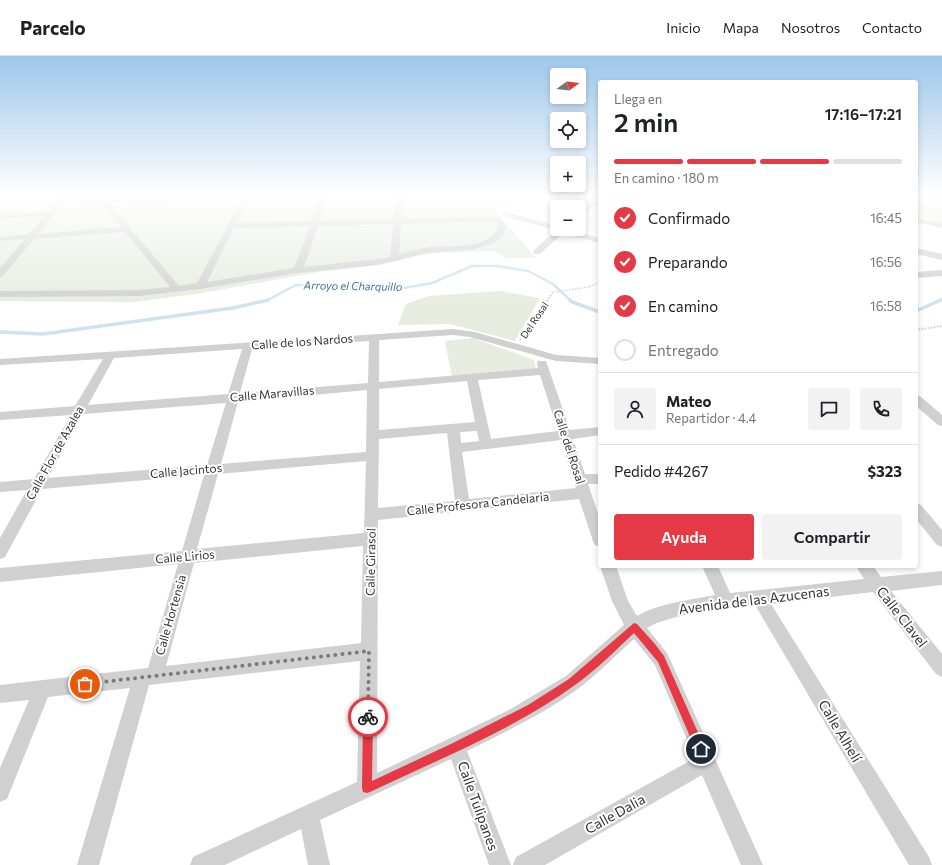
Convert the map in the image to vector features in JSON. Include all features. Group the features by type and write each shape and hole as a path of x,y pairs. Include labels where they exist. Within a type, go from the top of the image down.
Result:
{"street":[{"path":"0,274 36,232"},
{"path":"0,239 87,232"},
{"path":"129,232 177,290"},
{"path":"200,286 228,232"},
{"path":"298,270 311,232"},
{"path":"394,258 397,232"},
{"path":"0,294 139,293 177,290 298,270 394,258 428,250 464,248 480,245 498,236 500,232"},
{"path":"537,252 553,236"},
{"path":"583,236 598,240"},
{"path":"918,251 942,257"},
{"path":"918,275 942,273"},
{"name":"Calle de los Nardos","path":"0,362 462,332 539,354 571,360 598,361"},
{"name":"Calle Girasol","path":"367,788 374,337"},
{"name":"Calle Hortensia","path":"88,865 188,557 248,346"},
{"name":"Calle del Rosal","path":"539,354 598,535"},
{"name":"Calle Flor de Azalea","path":"0,552 110,355"},
{"name":"Calle Maravillas","path":"0,416 233,398 544,371"},
{"path":"472,377 486,445"},
{"path":"918,401 942,422"},
{"path":"373,435 483,426"},
{"path":"453,429 463,505"},
{"path":"455,448 598,431"},
{"name":"Calle Jacintos","path":"0,487 372,456"},
{"name":"Calle Profesora Candelaria","path":"371,515 463,505 582,486 598,480"},
{"path":"918,511 942,541"},
{"name":"Calle Lirios","path":"0,575 371,539"},
{"path":"609,568 625,612 634,627 661,659 752,865"},
{"path":"711,568 726,601"},
{"name":"Calle Clavel","path":"865,568 942,668"},
{"name":"Avenida de las Azucenas","path":"201,865 456,747 514,718 552,696 593,665 634,627 647,619 680,609 726,601 942,578"},
{"name":"Calle Alhelí","path":"758,598 921,865"},
{"path":"0,694 369,651"},
{"path":"0,792 42,689"},
{"name":"Calle Tulipanes","path":"456,747 500,865"},
{"name":"Calle Dalia","path":"524,865 707,762"},
{"path":"309,815 319,865"}],"path":[{"name":"Del Rosal","path":"515,347 553,292 589,287 598,283"},
{"path":"918,330 942,326"}],"shaded area":[{"path":"0,232 514,232 536,258 506,258 494,251 436,253 413,256 398,261 369,266 319,272 196,294 133,302 0,301"},
{"path":"500,291 540,298 515,341 450,324 398,325 406,304 429,296"},
{"path":"473,338 534,360 536,370 452,377 445,341"}],"waterway":[{"name":"Arroyo el Charquillo","path":"268,300 296,285 404,288 432,283 472,266 497,266 528,271 553,284 571,301"},
{"name":"Arroyo el Charquillo","path":"938,301 942,299"},
{"name":"Arroyo el Charquillo","path":"0,332 43,334 233,308 268,300"},
{"name":"Arroyo el Charquillo","path":"918,310 941,300"},
{"name":"Arroyo el Charquillo","path":"571,301 598,311"}],"way so far":[{"path":"85,684 369,651 368,717"}],"route":[{"path":"368,717 367,788 456,747 514,718 552,696 593,665 634,627 661,659 701,749"}]}
